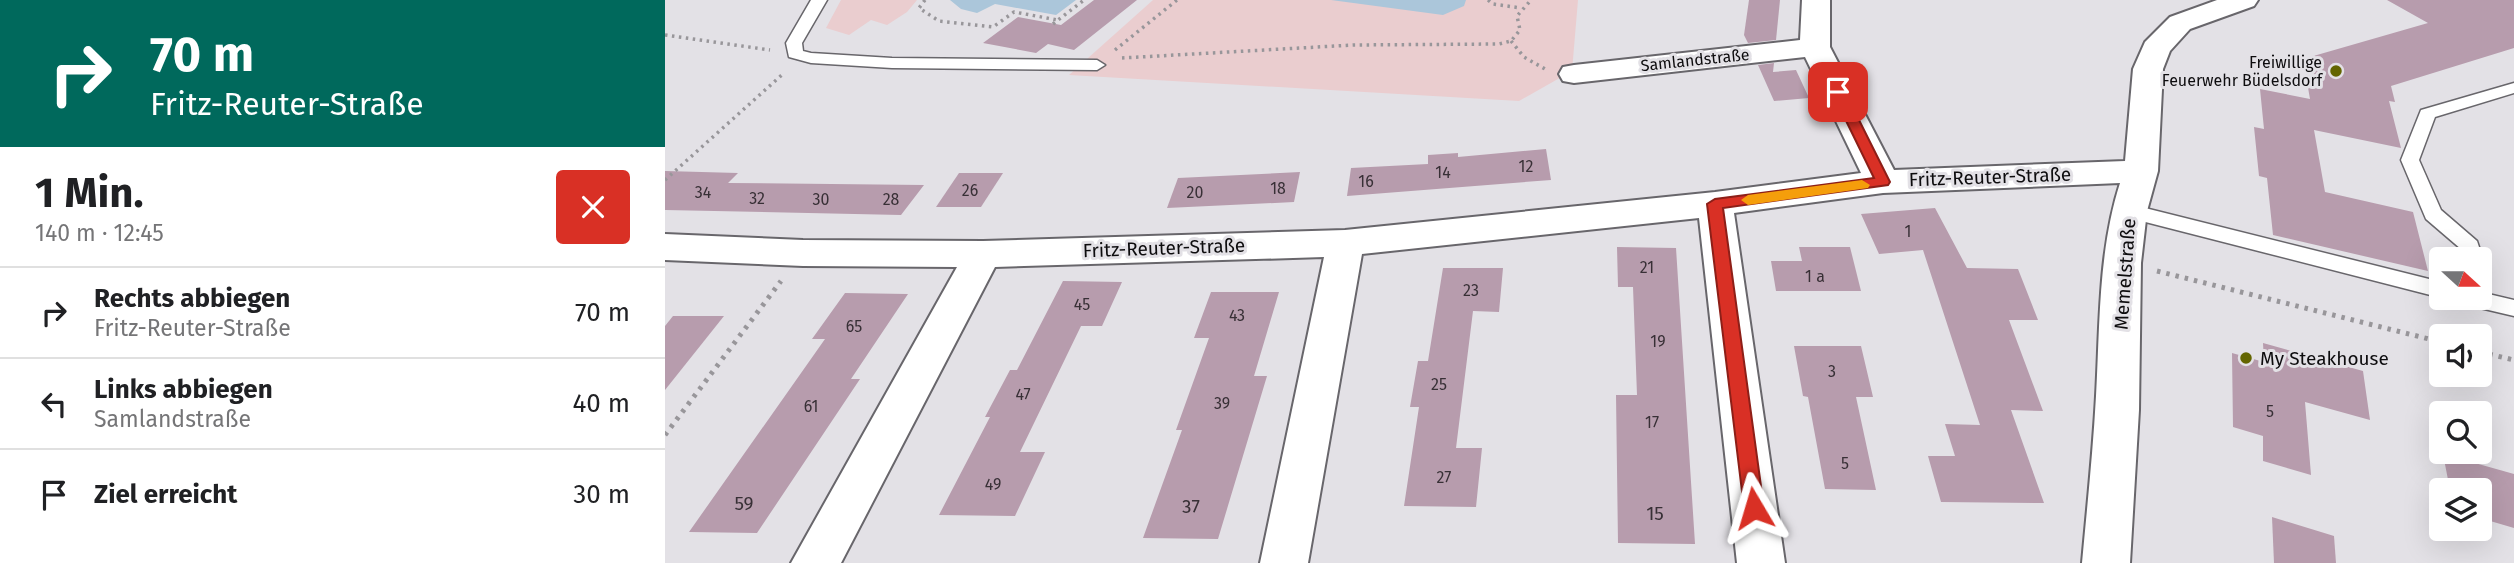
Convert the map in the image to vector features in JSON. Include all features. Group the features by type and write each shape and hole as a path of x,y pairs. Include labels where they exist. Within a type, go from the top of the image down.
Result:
{"street":[{"path":"1816,0 1815,47 1883,182"},
{"name":"Memelstraße","path":"2106,563 2117,410 2122,263 2129,211 2141,171 2148,69 2156,48 2180,23 2244,0"},
{"name":"Samlandstraße","path":"1574,74 1815,47"},
{"name":"Fritz-Reuter-Straße","path":"665,247 803,253 983,254 1345,243 1715,204 1883,182 2141,171"},
{"path":"1715,204 1761,563"},
{"path":"1284,563 1345,243"},
{"path":"815,563 983,254"}],"lane":[{"path":"819,0 794,43 799,55 892,63 1097,65"},
{"path":"2470,247 2433,214 2410,160 2427,114 2514,88"},
{"path":"2129,211 2429,287"},
{"path":"2492,299 2514,308"}],"path":[{"path":"925,0 919,8 939,21 993,27 1014,12 1058,20"},
{"path":"1053,24 1084,0"},
{"path":"1113,52 1177,0"},
{"path":"1488,0 1493,4 1521,8"},
{"path":"1119,58 1353,45 1499,44 1511,41 1520,30 1517,16 1521,8 1531,0"},
{"path":"665,35 799,55"},
{"path":"1511,41 1524,57 1543,68 1574,74"},
{"path":"665,180 799,55"},
{"path":"665,435 803,253"},
{"path":"2122,263 2429,339"},
{"path":"2492,355 2514,360"}],"shaded area":[{"path":"841,0 917,0 907,12 887,25 871,20 849,35 826,28"},
{"path":"1153,0 1578,0 1572,71 1519,101 1069,75"}],"water":[{"path":"950,0 1076,0 1056,15 995,4 977,13 961,9"},
{"path":"1331,0 1466,0 1464,6 1443,15"}],"building":[{"path":"1094,0 1137,0 1074,50 1048,44 1036,53 983,43 1018,17 1061,25"},
{"path":"1749,0 1780,0 1776,40 1748,43 1744,35"},
{"path":"2387,0 2514,0 2514,48 2391,86 2395,102 2389,101 2401,148 2314,130 2325,192 2413,212 2428,271 2273,235 2267,178 2259,176 2254,127 2264,129 2260,89 2310,99 2303,59 2428,23"},
{"path":"1774,63 1773,72 1796,70 1809,98 1774,101 1758,65"},
{"path":"1546,149 1551,180 1347,196 1351,168 1428,164 1428,155 1458,153 1458,157"},
{"path":"665,171 738,173 728,183 924,185 901,215 665,210"},
{"path":"1300,172 1294,202 1167,208 1178,178"},
{"path":"959,173 1003,173 981,207 936,207"},
{"path":"1935,208 1967,268 2018,269 2038,320 2009,320 2043,411 2011,410 2044,503 1941,502 1928,456 1955,456 1945,424 1980,425 1923,250 1879,254 1861,214"},
{"path":"1617,247 1676,248 1695,544 1618,543 1616,395 1637,395 1633,287 1618,287"},
{"path":"1799,247 1850,247 1861,291 1776,291 1771,261 1802,261"},
{"path":"1443,268 1503,268 1499,312 1473,311 1456,448 1482,448 1476,507 1404,506 1419,407 1410,407 1418,361 1428,361"},
{"path":"1063,281 1122,282 1102,326 1081,326 1020,452 1045,452 1015,516 939,515 990,417 985,417 1010,370 1017,370"},
{"path":"1211,292 1279,292 1254,376 1267,376 1218,539 1143,538 1182,430 1176,430 1209,338 1194,338"},
{"path":"845,293 908,294 851,379 860,379 757,533 689,532 825,339 812,339"},
{"path":"673,316 724,316 665,390 665,326"},
{"path":"2263,343 2363,371 2370,420 2305,402 2311,475 2263,461 2263,436 2233,427 2232,353 2264,362"},
{"path":"1794,346 1861,346 1873,397 1856,397 1876,490 1825,489 1808,397 1803,396"},
{"path":"2445,464 2478,464 2514,474 2514,528 2492,522 2492,478 2448,478"},
{"path":"2272,517 2334,536 2336,563 2274,563"}],"slow traffic":[{"path":"1748,200 1862,185"}],"place":[{"name":"Freiwillige Feuerwehr Büdelsdorf","path":"2336,71"},
{"name":"My Steakhouse","path":"2246,358"}],"route":[{"path":"1754,508 1715,204 1883,182 1838,92"}]}
